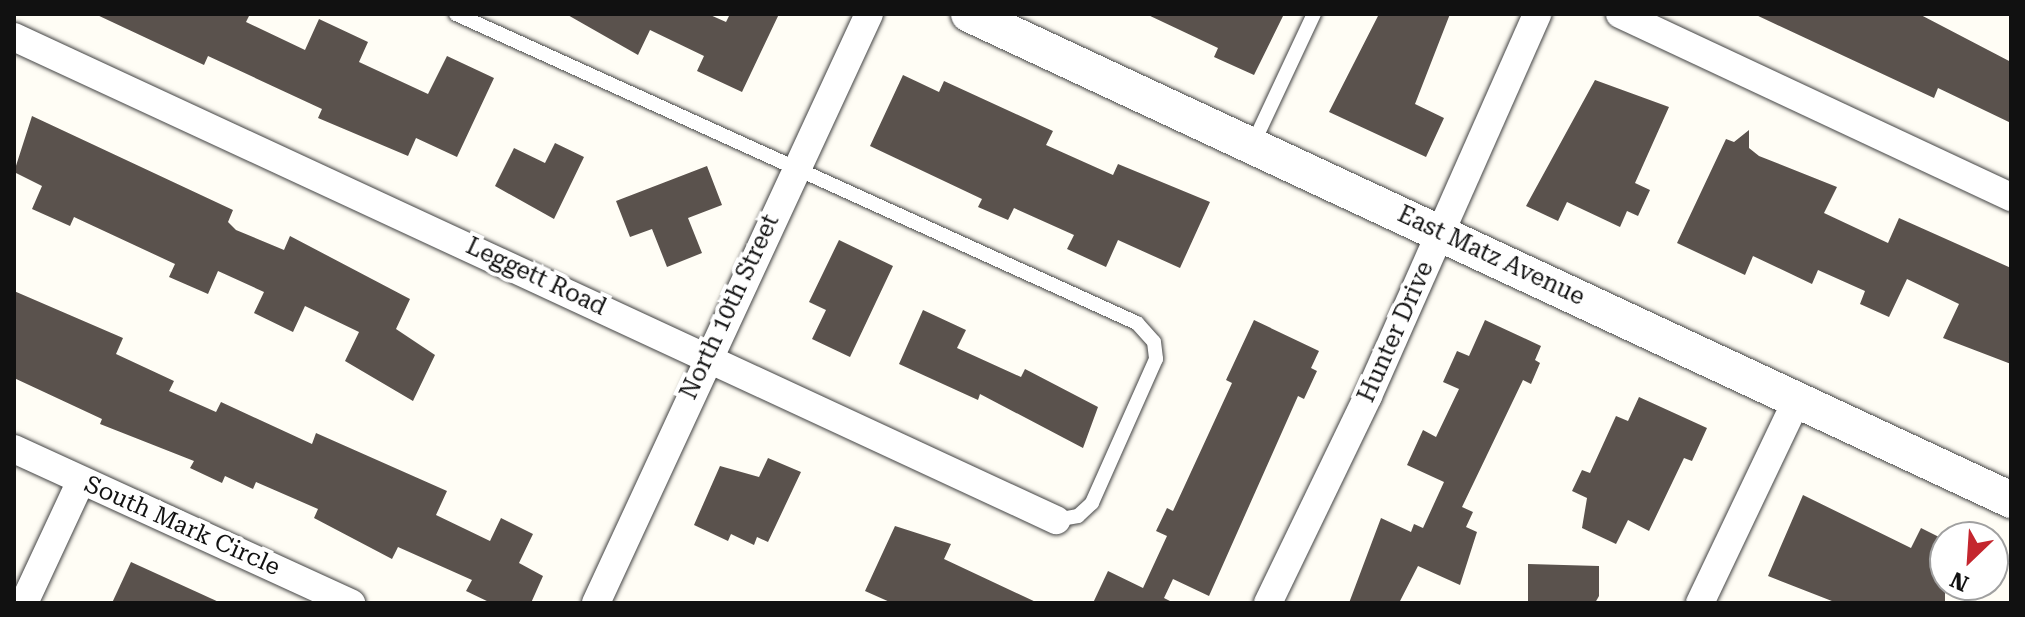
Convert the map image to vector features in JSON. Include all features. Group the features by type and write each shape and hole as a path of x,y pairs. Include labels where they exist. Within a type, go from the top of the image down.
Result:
{"street":[{"name":"North 10th Street","path":"596,603 707,356 869,14"},
{"name":"East Matz Avenue","path":"969,14 2011,500"},
{"name":"Hunter Drive","path":"1268,603 1441,233 1537,14"},
{"path":"1620,14 2011,197"},
{"name":"Leggett Road","path":"14,37 1056,520"},
{"path":"1700,603 1797,400"},
{"name":"South Mark Circle","path":"14,449 351,603"},
{"path":"24,603 81,481"}],"lane":[{"path":"456,14 795,171 1137,323 1154,342 1156,359 1092,503 1078,516 1056,520"},
{"path":"1253,146 1314,14"}],"building":[{"path":"95,14 250,14 246,22 305,50 319,19 368,42 359,62 428,94 447,56 494,78 457,157 416,138 408,156 318,118 322,109 208,56 204,65"},
{"path":"566,14 708,14 726,22 730,14 779,14 742,92 697,71 704,56 650,30 638,55"},
{"path":"1146,14 1284,14 1254,75 1214,57 1218,48"},
{"path":"1379,14 1450,14 1415,104 1444,118 1426,157 1329,112"},
{"path":"1754,14 1919,14 2011,62 2011,123 1938,88 1934,98"},
{"path":"903,75 939,92 944,81 1053,131 1046,145 1113,175 1118,164 1210,202 1180,268 1118,240 1106,267 1067,249 1074,235 1014,208 1008,220 978,207 982,199 870,146"},
{"path":"1595,80 1669,107 1635,183 1650,190 1638,216 1627,211 1620,227 1567,202 1558,221 1526,206"},
{"path":"32,116 233,210 228,222 236,230 284,250 290,236 410,299 396,329 435,355 413,401 345,361 359,332 305,306 293,332 254,313 264,292 218,271 208,294 169,277 175,264 74,217 70,226 32,209 42,186 14,172"},
{"path":"1749,130 1749,148 1759,156 1837,187 1824,213 1888,243 1899,218 2011,268 2011,364 1943,338 1959,304 1907,279 1889,317 1860,304 1865,291 1818,270 1812,284 1753,256 1745,275 1677,243 1726,139 1734,142"},
{"path":"555,143 584,157 554,219 495,186 514,148 545,163"},
{"path":"707,166 722,205 688,218 702,253 667,267 652,229 630,237 616,201"},
{"path":"839,240 893,266 850,357 812,339 826,310 809,302"},
{"path":"14,291 123,338 116,354 174,381 169,391 216,412 221,402 312,444 316,433 447,491 436,515 490,541 501,518 533,534 519,563 543,576 531,603 491,603 466,591 472,580 398,547 392,559 314,518 318,509 256,482 253,489 225,476 222,483 190,468 194,461 100,424 102,419 14,378"},
{"path":"923,310 966,330 957,348 1021,377 1025,369 1098,407 1083,448 980,394 978,400 899,364"},
{"path":"1254,320 1319,351 1311,368 1317,371 1304,399 1298,396 1209,596 1173,579 1164,598 1174,603 1093,603 1108,571 1143,588 1167,536 1156,531 1167,508 1173,511 1232,383 1226,380"},
{"path":"1485,320 1541,346 1535,360 1540,363 1531,384 1523,380 1462,507 1473,512 1466,527 1477,532 1460,585 1418,566 1399,603 1349,603 1381,518 1411,532 1414,524 1423,528 1444,482 1407,465 1423,430 1436,437 1459,389 1443,382 1457,351 1469,356"},
{"path":"1639,397 1707,428 1692,461 1684,458 1649,531 1628,520 1616,544 1582,528 1587,498 1572,491 1582,470 1590,473 1616,416 1628,421"},
{"path":"768,458 801,472 768,542 757,537 754,545 731,534 728,541 694,525 720,466 759,477"},
{"path":"1803,495 1911,548 1921,528 1929,532 1929,601 1945,603 1837,603 1768,576"},
{"path":"895,526 951,544 944,559 1038,603 892,603 865,591"},
{"path":"131,562 221,603 112,603"},
{"path":"1528,564 1599,566 1599,596 1595,603 1528,603"}]}
